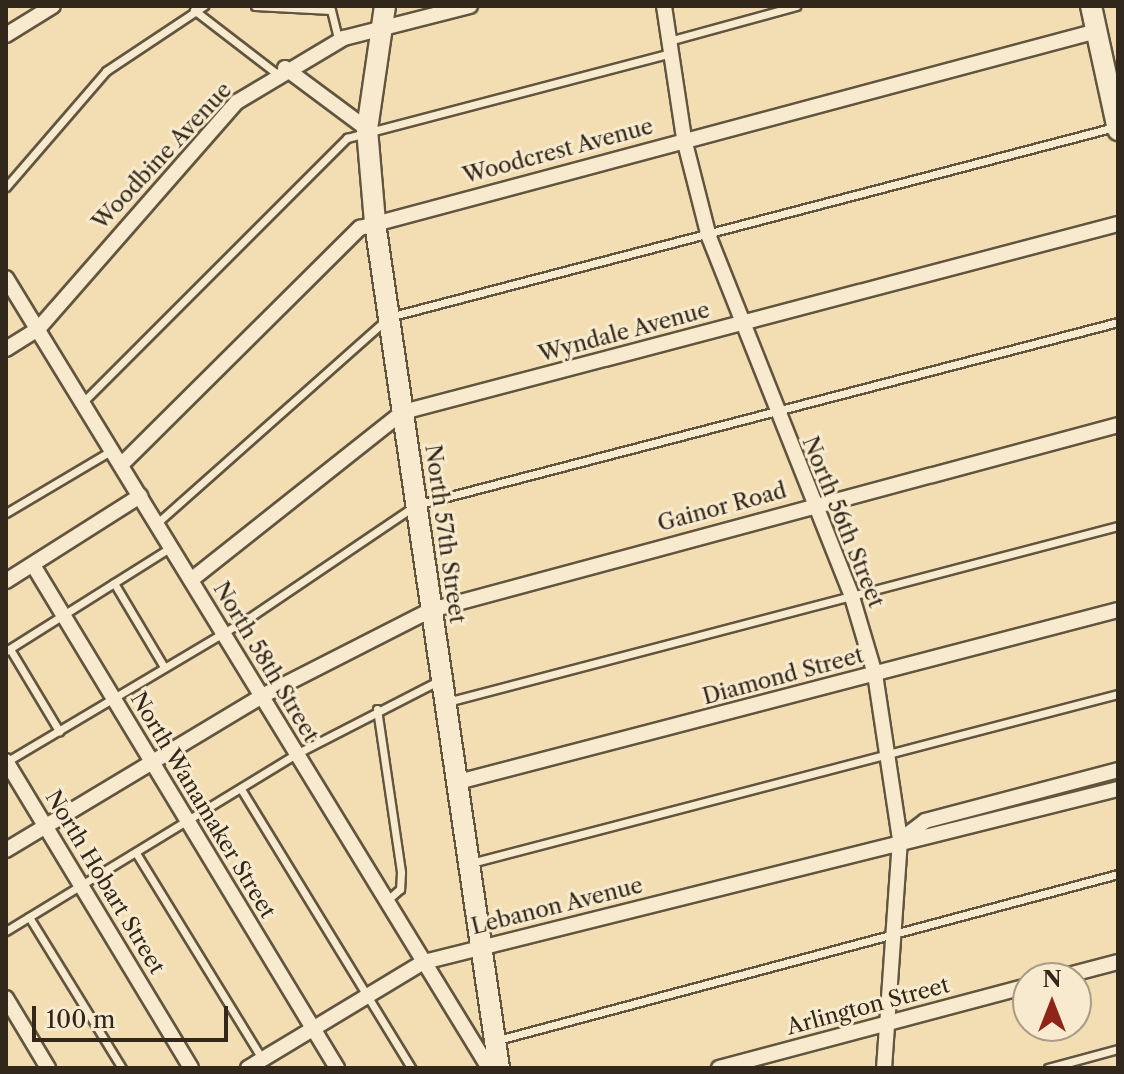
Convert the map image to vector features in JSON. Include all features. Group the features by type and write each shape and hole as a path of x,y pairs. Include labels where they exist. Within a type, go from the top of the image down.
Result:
{"street":[{"path":"6,35 53,6"},
{"name":"North 57th Street","path":"385,6 367,129 375,223 499,1068"},
{"name":"Woodbine Avenue","path":"6,349 38,329 237,102 281,71 339,41 470,6"},
{"name":"North 56th Street","path":"664,6 684,139 708,230 739,324 852,597 875,674 890,754 900,840 897,931 885,1024 884,1068"},
{"path":"1091,6 1093,32 1118,128"},
{"name":"Woodcrest Avenue","path":"121,465 347,238 375,223 1093,32"},
{"path":"281,71 367,129"},
{"name":"Wyndale Avenue","path":"191,580 403,412 1118,224"},
{"name":"North 58th Street","path":"6,278 489,1068"},
{"name":"Gainor Road","path":"6,850 262,696 431,610 1118,425"},
{"path":"6,581 140,496"},
{"name":"North Wanamaker Street","path":"33,565 337,1068"},
{"name":"Diamond Street","path":"458,782 1118,610"},
{"name":"North Hobart Street","path":"6,761 191,1068"},
{"name":"Lebanon Avenue","path":"900,840 925,821 1118,770"},
{"name":"Lebanon Avenue","path":"248,1068 312,1026 424,962 900,840 1118,789"},
{"path":"1092,969 1118,962"},
{"name":"Arlington Street","path":"719,1068 1012,990"},
{"path":"6,998 48,1068"}],"lane":[{"path":"6,187 106,71 204,6"},
{"path":"255,6 325,8 339,41"},
{"path":"82,403 347,138 367,129 391,132 796,6"},
{"path":"194,10 281,71"},
{"path":"156,524 389,317 708,230 1118,128"},
{"path":"6,761 222,632 416,505 1118,322"},
{"path":"6,513 112,450"},
{"path":"445,702 1118,526"},
{"path":"59,731 8,650 171,547"},
{"path":"114,583 164,667"},
{"path":"6,931 188,823 296,754 377,709 442,679"},
{"path":"469,864 1118,694"},
{"path":"377,709 401,872 400,889 386,901"},
{"path":"1083,779 1087,797"},
{"path":"241,789 411,1068"},
{"path":"136,853 262,1059"},
{"path":"495,1041 1118,874"},
{"path":"29,917 122,1068"},
{"path":"1048,1068 1118,1049"}]}
